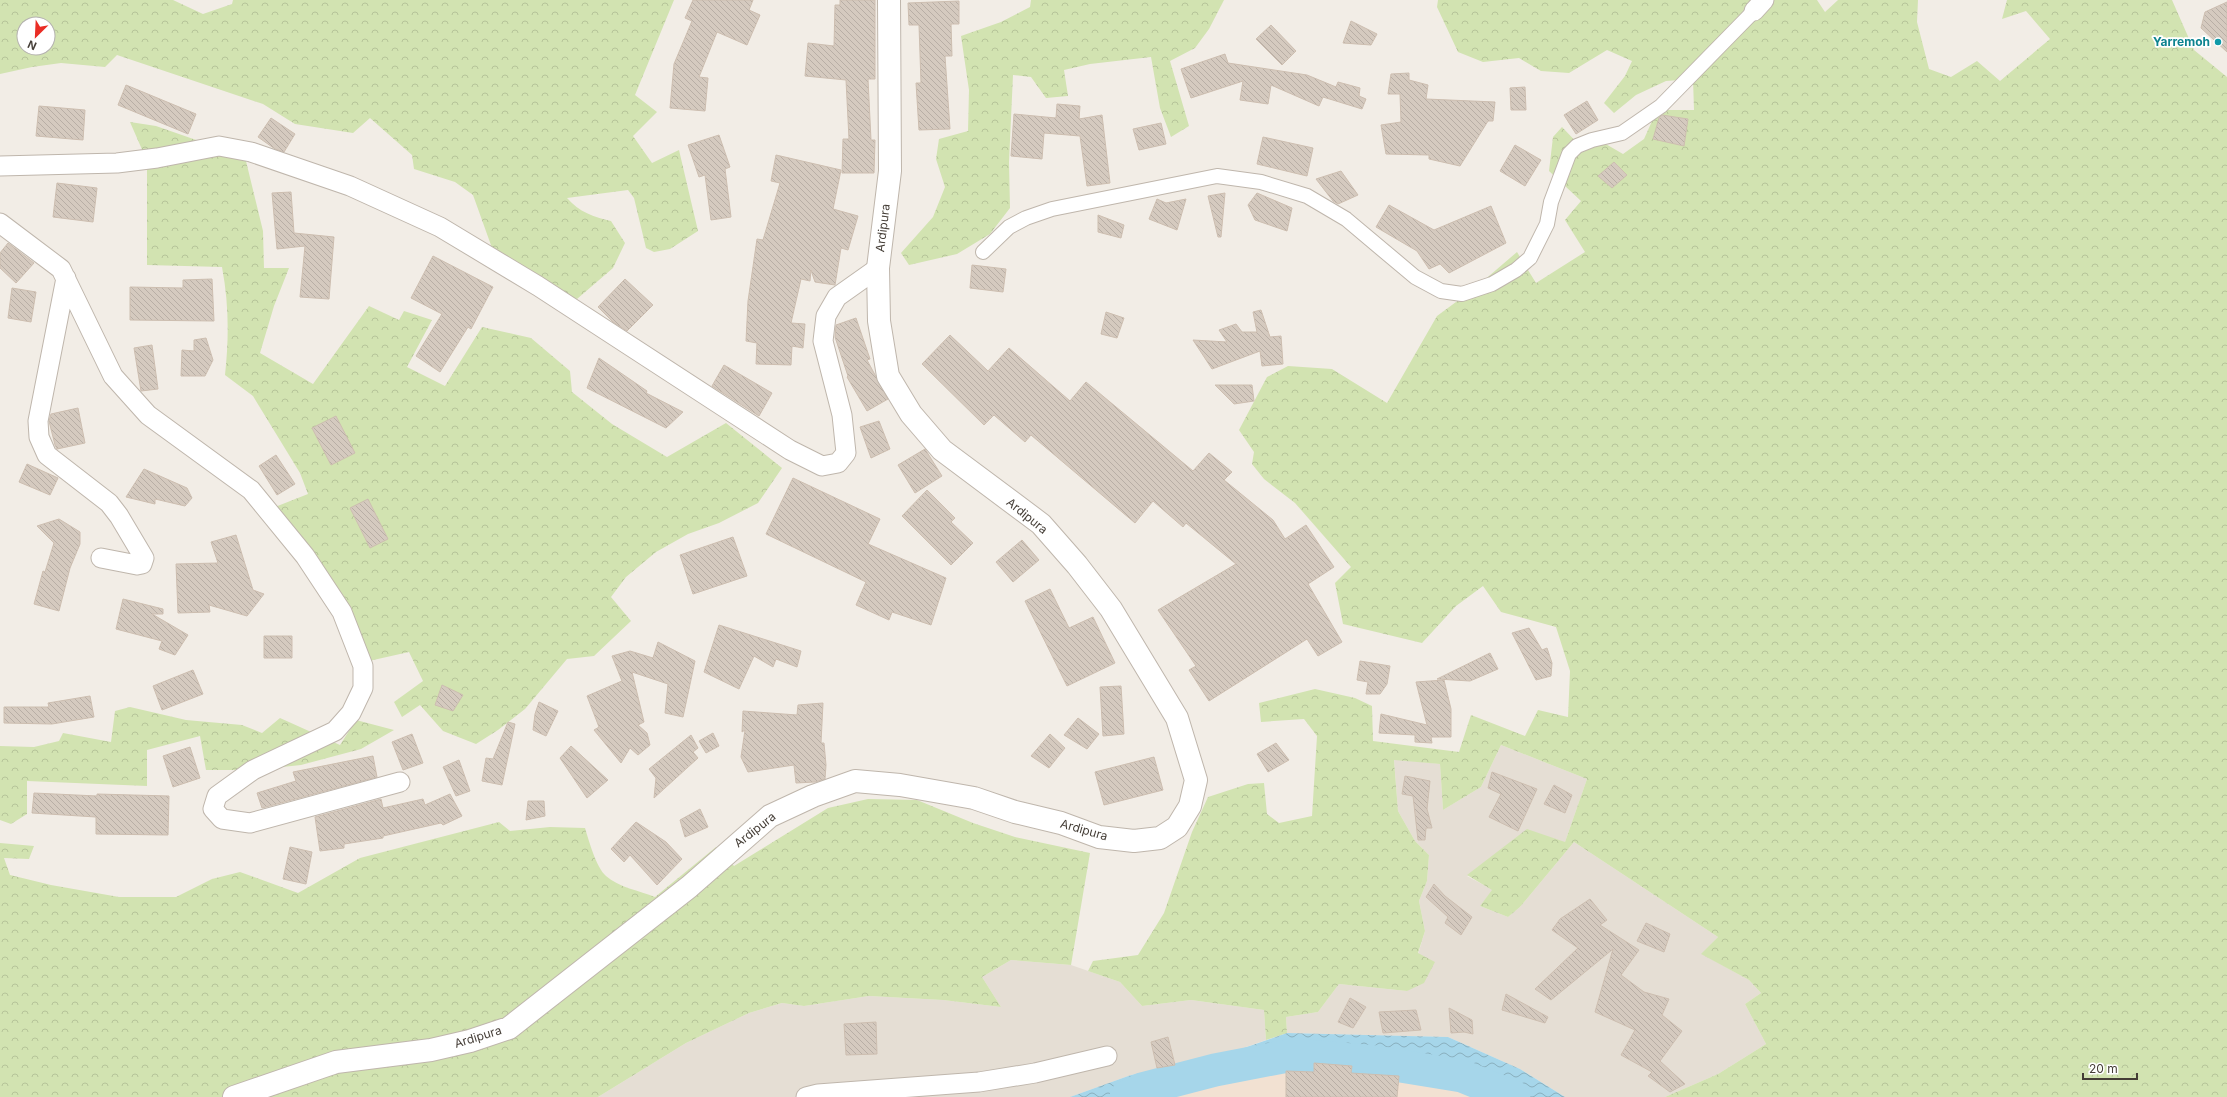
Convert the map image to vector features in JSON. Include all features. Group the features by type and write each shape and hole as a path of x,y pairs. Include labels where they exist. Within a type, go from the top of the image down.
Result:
{"street":[{"name":"Ardipura","path":"234,1097 336,1062 431,1050 470,1041 509,1028 683,892 770,816 814,796 855,781 900,785 974,798 1099,837 1134,841 1160,838 1177,827 1190,806 1196,780 1177,718 1111,609 1077,565 1041,524 942,450 912,414 888,376 879,321 878,268 890,171 889,0"},
{"path":"983,252 1009,227 1026,218 1052,209 1217,176 1261,182 1307,196 1346,219 1415,277 1441,291 1462,294 1492,284 1516,270 1530,258 1547,224 1551,202 1560,175 1569,154 1573,150 1592,140 1622,133 1662,106 1759,5"},
{"path":"0,166 117,162 157,158 219,146 250,152 350,186 440,227 538,286 790,450 822,466 838,463 846,453 842,415 822,341 826,316 837,297 878,268"},
{"path":"0,223 53,262 66,278 113,376 148,415 251,490 304,556 342,612 363,666 363,688 351,713 335,731 254,770 217,796 214,809 222,819 250,823 400,782"},
{"path":"66,278 38,421 39,437 47,455 109,504 119,516 144,558 142,564 137,565 101,558"},
{"path":"806,1097 818,1094 979,1082 1035,1073 1107,1056"}],"shaded area":[{"path":"1501,745 1587,779 1565,842 1467,876 1493,890 1480,906 1508,917 1520,907 1574,842 1718,937 1702,954 1749,980 1761,993 1745,1004 1766,1044 1718,1074 1665,1097 1565,1097 1520,1069 1448,1037 1287,1033 1286,1017 1318,1012 1339,984 1407,991 1425,931 1419,901 1427,881 1429,855 1415,841 1398,811 1394,759 1440,764 1443,810 1481,787"},
{"path":"1011,960 1071,965 1120,982 1142,1006 1191,1000 1264,1010 1266,1040 1215,1058 1131,1075 1070,1097 598,1097 686,1043 749,1013 782,1003 804,1006 869,996 943,1000 1001,1007 982,977"},
{"path":"1336,1048 1410,1052 1501,1085 1520,1097 1112,1097 1131,1089 1237,1061 1278,1053"}],"green space":[{"path":"0,0 173,0 203,14 232,4 233,0 674,0 635,95 657,112 633,136 652,163 679,150 698,231 670,249 654,252 646,248 634,198 628,190 567,198 587,213 611,221 625,243 613,268 577,299 558,294 492,248 473,195 455,182 414,169 412,155 370,118 353,133 295,124 263,104 117,55 105,67 61,63 32,67 0,74"},
{"path":"1031,0 1224,0 1209,29 1195,48 1170,61 1189,126 1171,137 1160,108 1151,57 1090,64 1064,70 1068,96 1046,98 1031,77 1013,75 1009,162 1010,208 990,234 957,254 909,265 901,253 933,217 945,187 936,159 939,139 968,131 969,90 961,36 1001,22 1030,7"},
{"path":"1438,0 1817,0 1825,12 1838,0 1918,0 1917,22 1929,69 1951,77 1977,61 2000,81 2050,39 2026,11 2002,19 2007,0 2172,0 2194,50 2227,77 2227,1097 1665,1097 1718,1074 1766,1044 1745,1004 1761,993 1749,980 1701,954 1718,937 1574,842 1520,907 1508,917 1480,906 1492,890 1467,875 1527,829 1565,842 1587,779 1501,745 1481,787 1443,810 1440,764 1394,760 1398,811 1415,841 1429,855 1427,881 1419,901 1425,931 1418,953 1435,962 1424,983 1407,991 1339,984 1318,1012 1286,1017 1287,1033 1266,1040 1264,1010 1191,1000 1142,1006 1120,982 1088,971 1093,961 1138,955 1164,913 1192,832 1208,797 1248,784 1264,783 1267,814 1279,823 1312,816 1317,736 1304,719 1261,722 1259,703 1315,689 1355,698 1372,706 1373,741 1459,752 1471,715 1525,736 1538,710 1568,717 1570,671 1556,627 1501,612 1483,586 1456,606 1422,643 1343,624 1335,583 1351,567 1295,503 1264,479 1252,464 1254,452 1239,430 1267,377 1288,366 1332,369 1387,403 1437,316 1475,288 1517,252 1536,283 1585,252 1565,220 1581,201 1549,171 1553,137 1562,127 1585,151 1604,143 1623,154 1644,139 1657,110 1694,110 1693,79 1666,81 1636,95 1614,113 1604,103 1625,76 1632,61 1607,50 1569,73 1541,71 1519,58 1483,62 1458,52 1437,7"},
{"path":"130,122 156,126 245,157 263,231 264,268 289,268 274,306 260,353 313,384 369,306 399,320 404,311 432,320 407,367 445,386 482,327 531,338 570,371 572,392 612,424 667,457 726,423 782,468 758,503 719,523 688,534 656,552 626,577 611,597 631,621 594,656 567,659 525,709 498,730 476,744 443,731 420,705 402,717 394,702 423,681 409,652 360,663 275,507 308,494 300,473 253,396 225,375 228,321 222,267 147,265 147,161"},
{"path":"130,707 186,720 242,725 262,733 280,718 340,745 356,720 394,730 361,749 301,765 254,770 206,770 200,736 147,750 147,786 27,781 27,814 11,824 0,820 0,746 34,747 59,741 63,733 111,742 115,711"},
{"path":"868,799 917,800 973,823 1015,837 1090,853 1071,965 1011,960 982,977 1001,1007 943,1000 869,996 804,1006 782,1003 749,1013 686,1043 598,1097 0,1097 0,843 34,846 29,859 4,858 10,875 51,885 119,897 176,897 212,879 240,872 298,893 360,858 499,822 510,831 550,827 585,828 599,867 606,876 623,886 655,897 716,847 734,866 828,808"}],"water":[{"path":"1287,1033 1448,1037 1520,1069 1565,1097 1520,1097 1501,1085 1410,1052 1336,1048 1278,1053 1237,1061 1131,1089 1112,1097 1070,1097 1131,1075 1215,1058"}],"building":[{"path":"693,0 753,0 749,10 760,15 747,45 717,32 699,77 708,78 705,111 670,108 674,64 692,21 685,18"},
{"path":"840,0 875,0 875,79 868,79 871,140 875,140 874,173 842,173 843,139 849,139 846,80 805,76 808,43 834,46 835,5 840,5"},
{"path":"959,1 959,24 951,24 952,56 945,56 950,129 919,130 916,83 921,83 919,25 909,25 908,3"},
{"path":"2227,2 2227,52 2201,28 2205,12"},
{"path":"1351,21 1377,34 1371,45 1343,43"},
{"path":"1271,25 1296,51 1282,65 1256,39"},
{"path":"1225,54 1228,63 1307,75 1336,87 1338,82 1360,88 1359,96 1366,99 1362,109 1323,97 1319,106 1271,85 1268,104 1240,100 1243,81 1191,98 1181,69"},
{"path":"1409,73 1409,80 1428,85 1426,99 1495,102 1493,121 1488,121 1460,166 1429,159 1429,155 1386,154 1381,125 1401,122 1400,94 1388,94 1391,74"},
{"path":"126,85 196,114 188,134 118,105"},
{"path":"1525,87 1526,110 1511,110 1510,88"},
{"path":"1587,101 1598,120 1576,134 1564,115"},
{"path":"1057,104 1080,106 1079,119 1102,115 1110,183 1087,186 1080,136 1044,133 1042,159 1011,156 1014,114 1056,118"},
{"path":"39,106 85,110 83,140 36,136"},
{"path":"1662,115 1688,119 1684,146 1653,139 1659,118"},
{"path":"271,118 295,134 284,152 275,149 258,137"},
{"path":"1161,123 1166,144 1139,150 1133,129"},
{"path":"719,135 730,167 725,169 731,217 711,220 705,175 699,177 688,145"},
{"path":"1263,137 1313,148 1307,176 1257,164"},
{"path":"1515,145 1541,160 1525,186 1500,171"},
{"path":"776,155 841,170 833,209 858,216 848,250 841,248 835,285 815,282 811,270 810,281 801,279 791,323 805,324 803,348 792,346 791,365 756,364 757,343 746,341 748,301 757,239 763,240 780,183 771,181"},
{"path":"1614,162 1627,175 1612,188 1598,176"},
{"path":"1341,171 1358,195 1338,204 1333,201 1316,179"},
{"path":"57,183 97,188 93,222 53,217"},
{"path":"291,192 294,233 334,237 329,299 300,297 305,246 277,249 272,193"},
{"path":"1225,193 1221,237 1218,237 1208,196"},
{"path":"1257,193 1292,208 1287,231 1255,220 1248,205"},
{"path":"1157,199 1166,203 1186,199 1177,230 1149,219"},
{"path":"1389,205 1434,230 1491,206 1506,243 1449,273 1440,264 1429,269 1417,251 1376,227"},
{"path":"1098,215 1124,225 1121,238 1098,232"},
{"path":"8,243 34,263 16,283 0,268 0,253"},
{"path":"433,256 493,287 471,329 468,327 440,372 416,356 442,314 411,298"},
{"path":"972,265 1006,269 1003,292 970,288"},
{"path":"212,279 214,321 130,320 130,287 183,288 183,280"},
{"path":"625,279 653,305 627,331 613,322 598,307"},
{"path":"12,288 36,292 31,322 8,318"},
{"path":"1261,310 1270,337 1281,336 1283,364 1262,366 1260,351 1212,369 1193,340 1227,342 1219,330 1236,324 1242,332 1257,332 1253,312"},
{"path":"1106,312 1124,318 1117,338 1101,334"},
{"path":"856,318 870,359 867,360 888,399 867,411 847,377 848,376 835,337 836,325"},
{"path":"950,335 988,371 1009,348 1070,401 1086,382 1193,471 1209,453 1232,472 1224,480 1273,520 1285,539 1306,525 1334,567 1308,584 1342,642 1318,656 1307,639 1209,701 1189,670 1196,666 1158,610 1236,564 1186,523 1183,527 1153,501 1135,523 1031,435 1025,442 994,415 984,425 922,364"},
{"path":"206,338 213,360 205,376 181,376 182,350 194,351 194,340"},
{"path":"152,345 158,389 141,391 134,348"},
{"path":"599,358 647,391 646,393 683,412 666,428 587,388"},
{"path":"724,365 772,393 759,416 712,386"},
{"path":"1215,385 1252,385 1254,401 1234,404"},
{"path":"78,408 85,443 57,449 49,421 51,414"},
{"path":"336,416 355,453 331,465 312,428"},
{"path":"879,421 890,449 871,458 860,427"},
{"path":"925,449 942,476 915,493 898,465"},
{"path":"276,455 295,484 277,495 259,466"},
{"path":"27,464 58,478 50,495 19,482"},
{"path":"144,469 187,488 192,498 185,506 155,499 155,504 126,497"},
{"path":"793,478 880,519 868,544 946,578 931,625 892,612 889,620 856,605 866,582 766,534"},
{"path":"927,490 955,518 951,522 973,543 951,565 902,516"},
{"path":"368,499 388,539 370,548 350,508"},
{"path":"59,519 80,532 80,544 70,568 59,611 34,604 43,571 45,572 54,543 37,526"},
{"path":"236,535 253,590 264,594 247,616 209,605 210,612 178,613 176,564 218,563 211,542"},
{"path":"733,537 747,576 693,594 680,555"},
{"path":"1022,540 1039,560 1013,582 996,562"},
{"path":"1050,589 1069,628 1093,617 1115,663 1067,686 1025,601"},
{"path":"123,599 163,609 163,614 152,614 188,635 175,655 159,649 162,641 116,629"},
{"path":"719,625 801,651 797,667 776,659 773,667 754,656 739,689 704,672"},
{"path":"1529,628 1542,650 1547,648 1552,663 1551,676 1536,680 1512,633"},
{"path":"264,636 292,636 292,658 264,658"},
{"path":"658,642 695,661 683,717 665,713 668,684 632,672 644,722 638,725 647,733 650,745 638,755 630,748 621,763 594,730 599,727 587,696 622,681 612,656 630,651 653,658"},
{"path":"1490,653 1498,669 1470,681 1437,679"},
{"path":"1360,661 1390,666 1387,684 1380,694 1366,694 1368,682 1357,680"},
{"path":"193,670 203,694 162,710 153,686"},
{"path":"1444,680 1451,709 1451,737 1431,737 1432,743 1415,742 1415,735 1379,733 1381,714 1427,725 1416,682"},
{"path":"442,685 463,695 453,711 435,705"},
{"path":"1121,686 1124,734 1103,736 1100,687"},
{"path":"90,696 94,717 52,724 4,723 4,707 49,707 48,703"},
{"path":"539,702 558,711 546,736 533,730 535,714"},
{"path":"823,703 821,743 824,743 826,765 825,779 815,782 796,783 794,765 748,772 741,757 745,730 742,732 743,711 797,715 798,705"},
{"path":"1078,718 1099,734 1087,749 1064,735"},
{"path":"508,722 515,724 502,785 482,781 486,758 493,759"},
{"path":"713,733 719,746 706,753 699,741"},
{"path":"412,734 423,763 403,770 392,742"},
{"path":"1050,734 1065,748 1049,768 1031,756"},
{"path":"691,735 698,748 693,752 698,758 654,798 656,778 649,769"},
{"path":"1276,743 1289,760 1268,772 1257,754"},
{"path":"571,746 608,780 587,798 560,758"},
{"path":"190,747 200,778 173,787 163,756"},
{"path":"373,756 377,777 262,808 257,793 296,781 293,772"},
{"path":"1154,757 1163,790 1104,805 1095,772"},
{"path":"459,760 470,791 456,796 443,767"},
{"path":"1492,772 1537,789 1518,831 1489,817 1501,794 1488,788"},
{"path":"1405,776 1430,781 1427,809 1432,828 1426,828 1425,840 1418,840 1413,796 1402,794"},
{"path":"1554,785 1572,795 1565,813 1544,804"},
{"path":"34,793 97,796 97,794 169,796 168,835 96,834 96,817 32,813"},
{"path":"450,794 462,816 443,825 441,823 383,836 383,838 344,844 344,848 320,851 315,817 381,799 383,808 423,799 425,805"},
{"path":"528,801 544,801 545,816 526,820"},
{"path":"700,809 708,827 685,837 680,820"},
{"path":"636,822 666,842 682,859 657,885 630,855 624,862 611,849"},
{"path":"290,847 312,852 306,884 283,879"},
{"path":"1434,884 1445,896 1472,917 1461,935 1445,923 1448,917 1426,897"},
{"path":"1590,899 1607,920 1600,925 1639,950 1621,975 1644,992 1669,999 1662,1015 1682,1031 1660,1061 1685,1084 1670,1092 1648,1076 1652,1072 1621,1055 1635,1030 1595,1012 1613,949 1551,1000 1535,989 1578,948 1552,930 1560,919"},
{"path":"1646,923 1670,934 1664,952 1637,941"},
{"path":"1506,994 1548,1017 1545,1023 1502,1010"},
{"path":"1350,998 1366,1007 1353,1028 1338,1022"},
{"path":"1449,1008 1472,1020 1473,1034 1464,1032 1451,1033"},
{"path":"1416,1010 1421,1030 1383,1033 1379,1012"},
{"path":"876,1022 877,1054 846,1055 844,1024"},
{"path":"1168,1037 1175,1065 1157,1068 1151,1042"},
{"path":"1314,1063 1352,1066 1351,1073 1399,1076 1397,1097 1286,1097 1286,1071 1314,1072"}],"waterway":[{"path":"1126,1097 1142,1089 1215,1070 1293,1055 1376,1062 1462,1076 1514,1097"}],"place":[{"name":"Yarremoh","path":"2218,42"}]}
